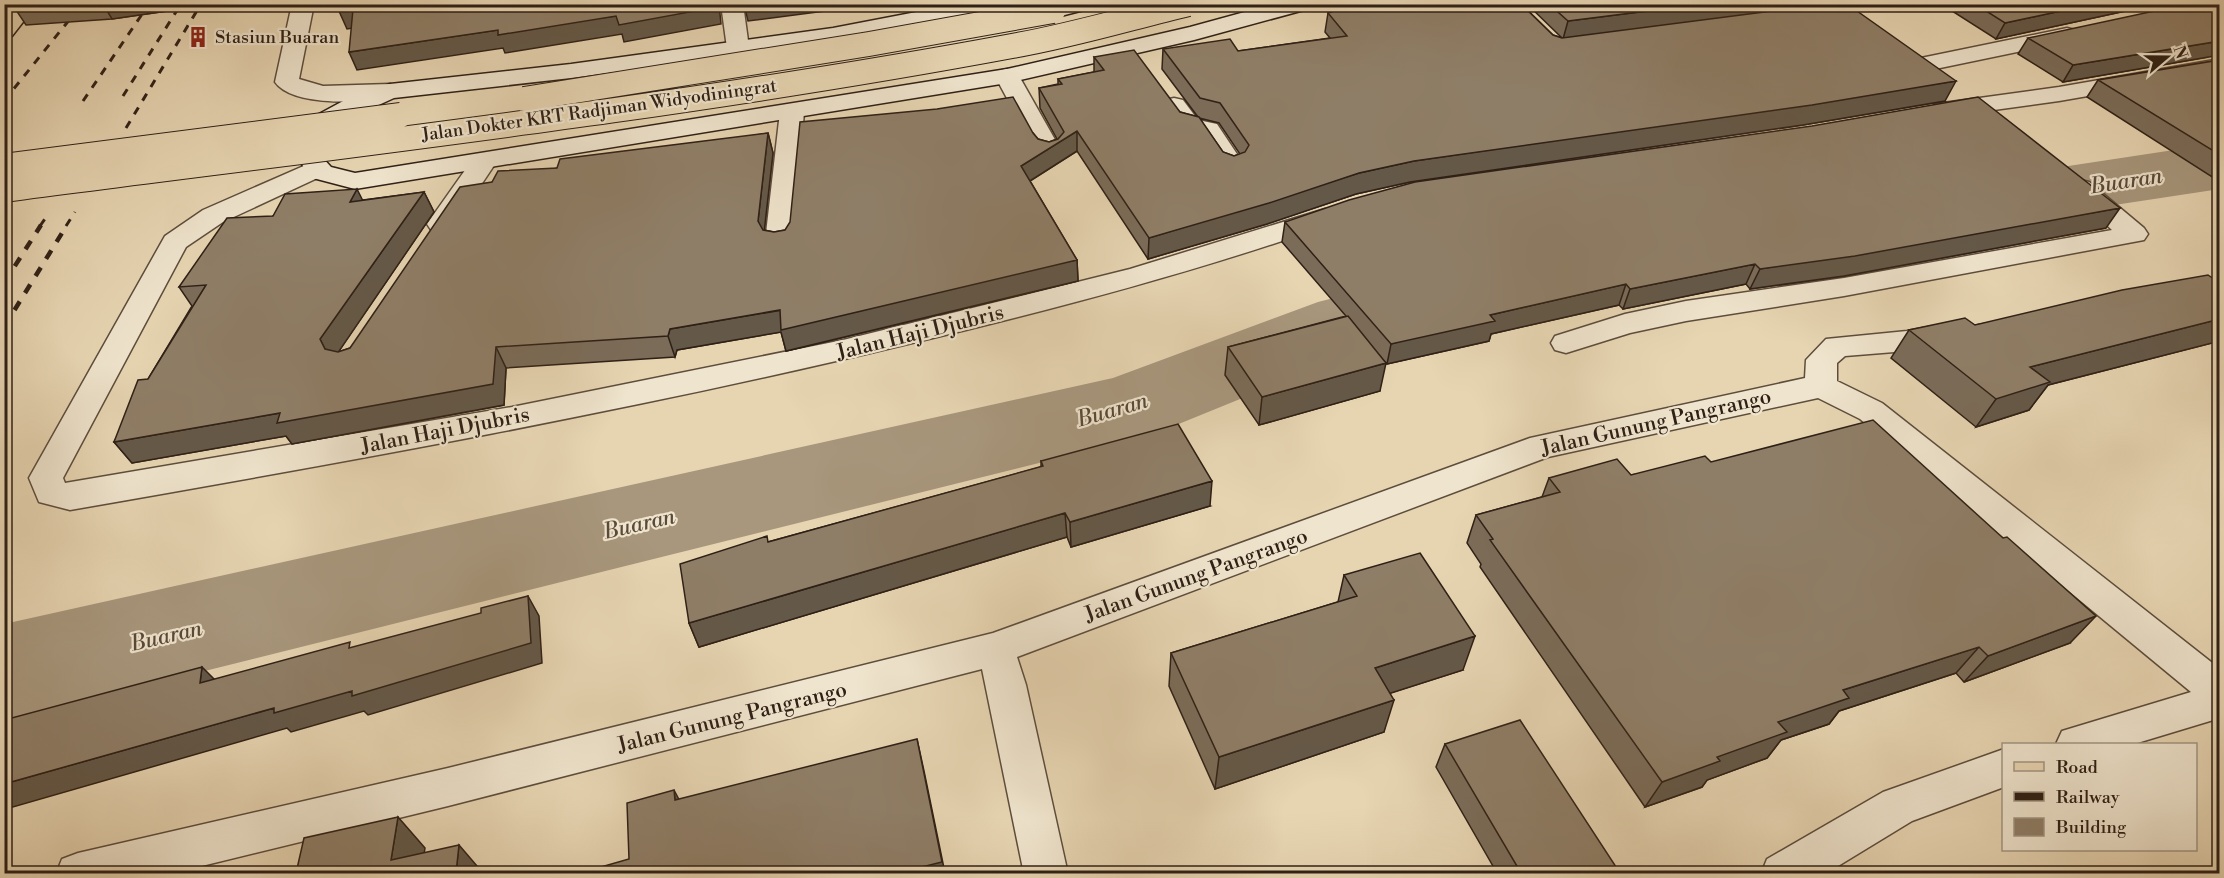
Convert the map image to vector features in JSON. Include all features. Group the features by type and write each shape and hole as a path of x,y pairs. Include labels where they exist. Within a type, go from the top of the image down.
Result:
{"main road":[{"path":"4,31 27,4"},
{"name":"Jalan Dokter KRT Radjiman Widyodiningrat","path":"504,101 868,44 1053,11 1080,4"},
{"name":"Jalan Dokter KRT Radjiman Widyodiningrat","path":"4,190 509,124 770,86 1015,46 1188,4"},
{"name":"Jalan Dokter KRT Radjiman Widyodiningrat","path":"4,166 421,112"}],"street":[{"path":"303,4 286,74 287,82 299,88 326,92 390,91"},
{"path":"732,4 738,48"},
{"name":"Jalan Dokter KRT Radjiman Widyodiningrat","path":"315,169 331,177 355,181 1007,76 1145,65 1300,4"},
{"name":"Jalan Dokter KRT Radjiman Widyodiningrat","path":"390,91 571,71 833,35 994,5"},
{"path":"2002,127 1907,60 2086,31"},
{"path":"1145,65 1190,126 1208,129 1232,166"},
{"path":"1921,113 2060,94 2220,66"},
{"path":"1007,76 1049,152"},
{"path":"315,169 308,156 313,139 328,119 354,105 390,91"},
{"path":"779,242 792,112"},
{"path":"426,246 484,161"},
{"name":"Jalan Haji Djubris","path":"315,169 213,216 175,242 46,478 51,493 70,497 194,476 755,371 1012,310 1225,250 1346,210"},
{"path":"1566,343 1625,324 1686,311 1844,288 2134,234 2059,171"},
{"path":"1975,329 1907,341 1837,346 1821,360 1821,386 1871,411 2220,693"},
{"name":"Jalan Gunung Pangrango","path":"78,873 448,787 995,649 1542,446 1821,386"},
{"path":"995,649 1006,685 1046,873"},
{"path":"2079,743 2220,701"},
{"path":"1783,873 1898,806 2002,769"}],"building":[{"path":"341,4 717,4 717,7 619,25 616,16 498,35 498,30 349,52 353,9 339,11"},
{"path":"1357,4 1430,4 1440,10 1452,10 1457,4 1521,4 1553,35 1562,38 1827,4 1847,4 1956,81 1812,105 1414,161 1359,173 1269,203 1149,238 1077,131 1021,166 1077,260 781,330 780,310 670,329 668,336 496,347 493,384 277,423 280,413 114,442 138,380 148,379 206,285 179,287 227,218 273,216 285,194 357,189 350,202 424,192 320,339 325,349 338,352 350,348 460,187 492,182 498,171 557,168 560,159 768,133 758,221 763,230 774,232 785,230 790,222 800,122 937,109 1013,97 1033,133 1038,139 1049,142 1058,139 1064,132 1039,88 1062,84 1058,79 1104,70 1094,57 1134,50 1180,112 1199,117 1223,152 1234,156 1245,152 1249,145 1220,103 1200,98 1163,49 1230,39 1238,51 1347,36 1328,13"},
{"path":"1549,4 1703,4 1568,21"},
{"path":"1975,4 2093,4 2005,23"},
{"path":"2187,4 2220,4 2220,41 2073,65 2028,38"},
{"path":"2220,60 2220,155 2098,80"},
{"path":"1978,97 2120,208 1855,256 1760,269 1755,264 1630,289 1626,284 1490,315 1495,321 1391,344 1285,222 1349,200 1415,182 1812,126"},
{"path":"2208,275 2220,283 2220,319 2030,367 2050,382 1996,399 1909,330 1965,318 1975,325 2122,290"},
{"path":"1348,316 1386,363 1262,397 1228,347"},
{"path":"1873,420 2003,538 2007,537 2096,616 1988,656 1979,647 1843,690 1849,698 1778,722 1787,732 1717,757 1720,761 1662,782 1490,540 1493,539 1476,515 1560,492 1549,478 1617,459 1631,475 1705,456 1711,462"},
{"path":"1178,424 1212,481 1070,522 1065,513 689,623 680,564 767,536 768,542 1043,466 1041,461"},
{"path":"1420,553 1475,636 1375,668 1394,700 1219,757 1171,653 1357,596 1344,575"},
{"path":"528,596 531,643 352,696 352,691 274,713 274,708 4,784 4,720 202,667 200,683 350,642 349,648 481,613 481,608"},
{"path":"1520,720 1620,873 1521,873 1445,744"},
{"path":"917,739 942,862 898,873 580,873 629,859 627,803 674,790 675,800"},
{"path":"398,817 391,860 459,845 456,873 296,873 304,838"},
{"path":"1633,869 1636,873 1623,873"}],"waterway":[{"name":"Buaran","path":"1962,205 2220,166"},
{"name":"Buaran","path":"4,673 1131,407 1349,322"}],"railway":[{"path":"4,101 82,4"},
{"path":"83,101 149,4"},
{"path":"123,96 181,4"},
{"path":"126,128 201,4"},
{"path":"66,226 75,212"},
{"path":"40,226 47,216"},
{"path":"4,283 41,225"},
{"path":"4,327 67,225"}],"place":[{"name":"Stasiun Buaran","path":"198,37"}]}
